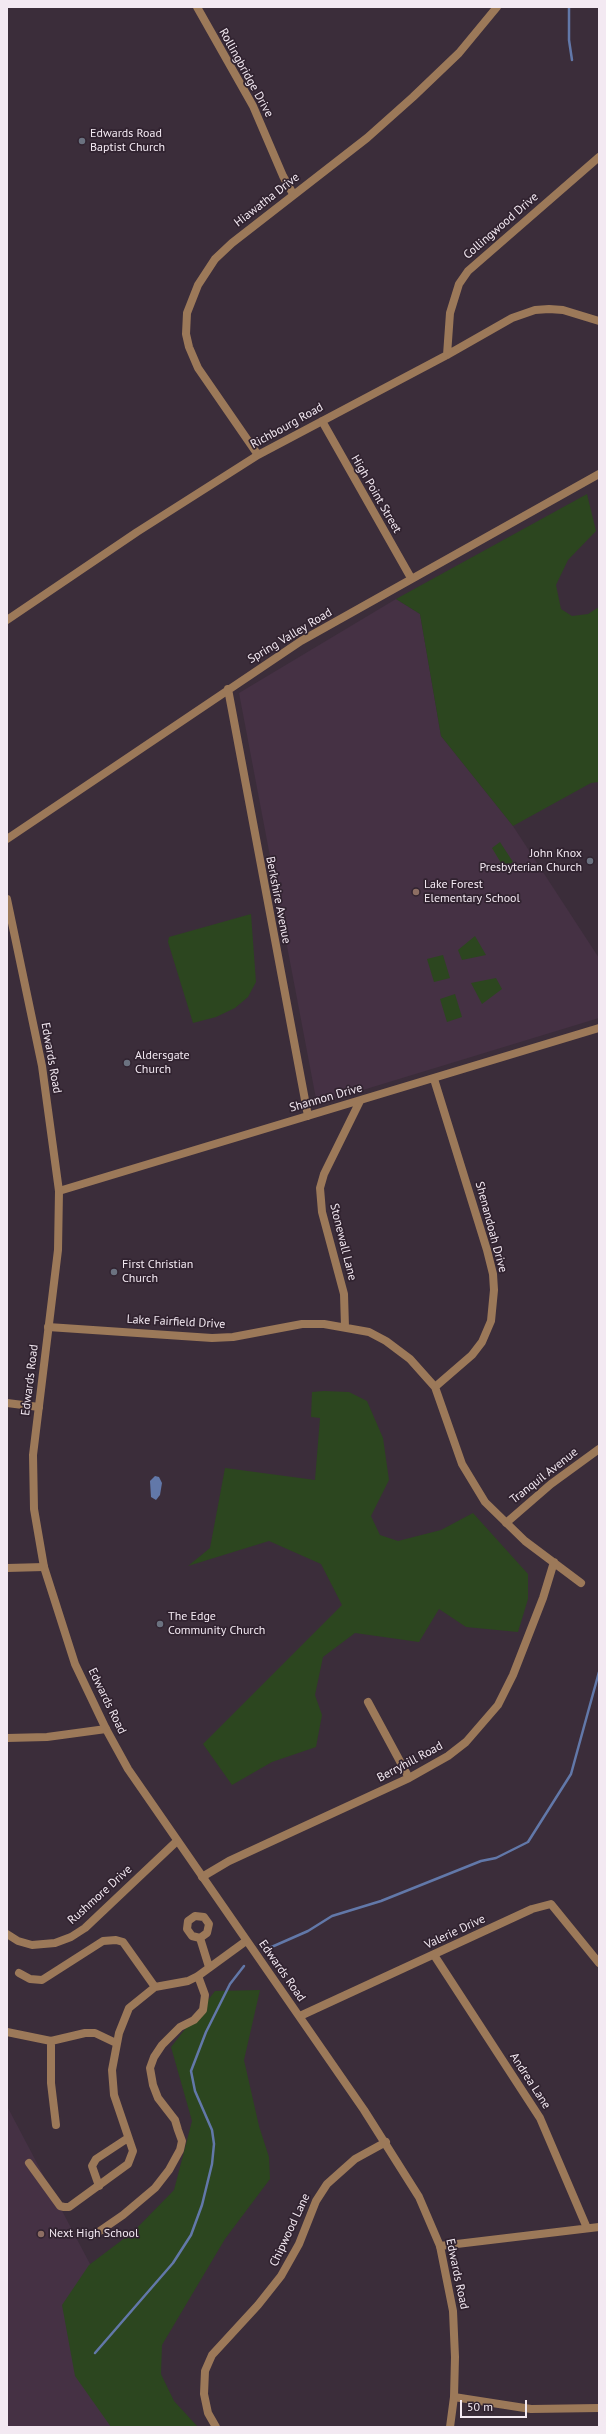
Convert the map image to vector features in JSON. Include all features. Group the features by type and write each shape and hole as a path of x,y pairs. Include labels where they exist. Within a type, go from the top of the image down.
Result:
{"street":[{"name":"Rollingbridge Drive","path":"197,7 253,106 283,176 293,194"},
{"name":"Hiawatha Drive","path":"258,455 196,364 188,347 185,325 187,313 198,285 215,259 232,243 366,138 408,102 459,53 497,7"},
{"name":"Collingwood Drive","path":"447,356 450,313 459,284 468,271 599,157"},
{"name":"Richbourg Road","path":"7,620 137,532 258,455 447,356 512,318 535,310 563,310 599,321"},
{"name":"High Point Street","path":"322,421 411,578"},
{"name":"Spring Valley Road","path":"7,839 301,641 599,474"},
{"name":"Berkshire Avenue","path":"228,689 308,1116"},
{"name":"Edwards Road","path":"7,899 42,1066 59,1191 58,1250 33,1455 32,1489 36,1530 44,1567 75,1664 106,1729 128,1769 386,2142 419,2197 440,2246 453,2311 454,2397 450,2427"},
{"name":"Shannon Drive","path":"59,1191 599,1028"},
{"name":"Shenandoah Drive","path":"434,1079 487,1250 494,1290 491,1321 482,1342 472,1355 435,1387"},
{"name":"Stonewall Lane","path":"345,1326 344,1294 322,1212 320,1188 324,1174 360,1101"},
{"name":"Lake Fairfield Drive","path":"48,1327 212,1338 233,1336 302,1324 345,1326 369,1332 392,1344 410,1359 435,1387 456,1449 470,1479 485,1502 525,1541 582,1583"},
{"path":"7,1403 39,1407"},
{"name":"Tranquil Avenue","path":"506,1523 551,1484 599,1449"},
{"name":"Berryhill Road","path":"202,1877 229,1860 408,1778 448,1756 466,1742 498,1705 529,1636 554,1562"},
{"path":"7,1568 44,1567"},
{"path":"368,1702 408,1778"},
{"path":"7,1738 47,1737 106,1729"},
{"name":"Rushmore Drive","path":"7,1934 18,1941 32,1945 56,1943 71,1937 85,1928 177,1841"},
{"name":"Valerie Drive","path":"300,2016 434,1956 532,1909 550,1904 599,1963"},
{"path":"200,1938 209,1967"},
{"path":"19,1973 37,1981 42,1980 103,1941 116,1940 123,1942 155,1987"},
{"path":"29,2163 60,2206 64,2207 69,2207 128,2164 132,2158 133,2151 114,2095 112,2070 116,2043 129,2008 155,1987 188,1981 198,1976 246,1941"},
{"name":"Andrea Lane","path":"434,1956 540,2118 587,2228"},
{"path":"94,2235 123,2215 155,2188 169,2170 180,2150 182,2141 175,2120 158,2098 153,2085 150,2068 154,2057 162,2045 180,2027 194,2020 203,2010 205,1995 198,1976"},
{"path":"7,2032 51,2041 84,2033 95,2033 116,2043"},
{"path":"51,2041 51,2083 56,2125"},
{"path":"99,2186 92,2166 96,2159 128,2138"},
{"name":"Chipwood Lane","path":"216,2427 208,2413 204,2394 205,2371 212,2355 258,2305 282,2276 299,2244 316,2201 328,2184 355,2160 386,2142"},
{"path":"440,2246 599,2227"},
{"path":"454,2397 531,2409 599,2408"}],"shaded area":[{"name":"Lake Forest Elementary School","path":"396,599 420,614 441,736 513,826 599,958 599,1018 317,1104 239,693"},
{"name":"Next High School","path":"7,2106 142,2363 153,2427 7,2427"}],"green space":[{"path":"587,494 596,531 568,560 556,585 561,609 572,616 588,614 599,607 599,782 591,783 513,826 441,736 420,614 396,599"},
{"path":"500,842 513,862 504,868 492,848"},
{"path":"251,914 256,982 248,997 235,1008 216,1017 193,1023 168,942 169,937"},
{"path":"475,936 486,955 462,960 458,950"},
{"path":"443,955 450,978 434,982 427,959"},
{"path":"496,978 502,989 482,1004 471,983"},
{"path":"455,994 462,1017 447,1022 440,999"},
{"path":"312,1392 349,1392 367,1401 383,1438 389,1480 371,1516 380,1535 398,1541 441,1530 473,1513 528,1574 528,1599 518,1632 466,1627 439,1609 419,1642 355,1633 323,1657 315,1695 322,1715 316,1747 272,1762 232,1785 203,1744 342,1605 321,1564 269,1541 188,1566 210,1548 225,1468 315,1480 320,1418 311,1417"},
{"path":"260,1990 244,2060 259,2126 269,2157 270,2179 225,2239 162,2345 161,2374 174,2401 198,2427 111,2427 75,2376 62,2305 89,2265 134,2231 174,2190 192,2121 171,2047 215,1991"}],"water":[{"path":"155,1476 159,1477 162,1483 160,1495 156,1500 151,1497 150,1481"}],"waterway":[{"path":"569,7 569,40 572,60"},
{"path":"267,1949 308,1931 332,1916 381,1901 481,1861 496,1858 528,1842 571,1774 599,1672"},
{"path":"95,2353 173,2263 191,2235 202,2205 212,2164 214,2144 212,2130 195,2091 191,2071 206,2032 230,1984 244,1966"}],"place":[{"name":"Edwards Road Baptist Church","path":"82,141"},
{"name":"John Knox Presbyterian Church","path":"590,861"},
{"name":"Lake Forest Elementary School","path":"416,892"},
{"name":"Aldersgate Church","path":"127,1063"},
{"name":"First Christian Church","path":"114,1272"},
{"name":"The Edge Community Church","path":"160,1624"},
{"name":"Next High School","path":"41,2234"}]}
